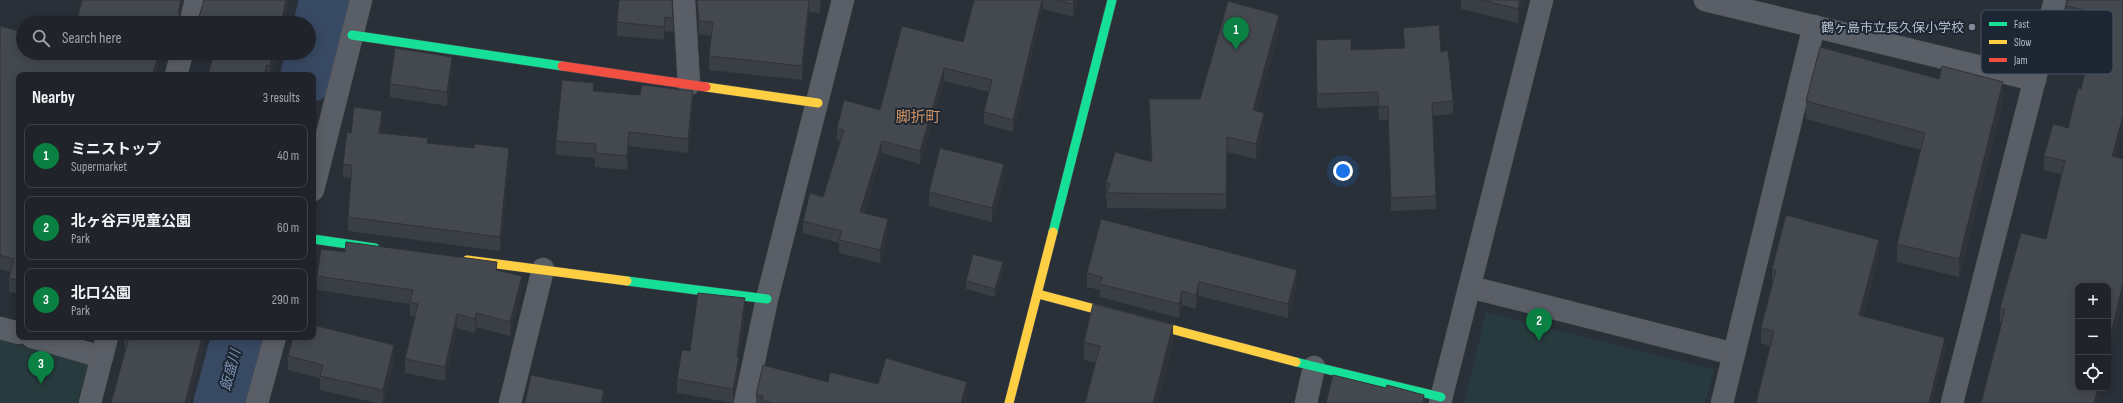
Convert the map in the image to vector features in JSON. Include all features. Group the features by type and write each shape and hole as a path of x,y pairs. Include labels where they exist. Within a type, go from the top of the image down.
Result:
{"street":[{"path":"192,16 196,0"},
{"path":"316,178 361,0"},
{"path":"684,0 689,84"},
{"path":"745,403 767,299 843,0"},
{"path":"1009,403 1112,0"},
{"path":"1038,294 1441,400 1542,0"},
{"path":"1705,0 1981,67"},
{"path":"2052,10 2055,0"},
{"path":"1722,403 1814,26"},
{"path":"352,35 818,103"},
{"path":"177,72 180,60"},
{"path":"2010,74 2035,80"},
{"path":"1952,403 2036,74"},
{"path":"316,239 384,249"},
{"path":"456,258 767,299"},
{"path":"510,403 543,269"},
{"path":"1470,287 1734,354"},
{"path":"0,328 16,332"},
{"path":"54,340 105,347 90,403"},
{"path":"257,403 274,340"},
{"path":"1306,403 1314,367"}],"green space":[{"path":"1486,312 1714,370 1705,403 1464,403"},
{"path":"0,340 88,365 77,403 0,403"}],"building":[{"path":"82,0 181,0 178,12 180,16 78,16"},
{"path":"204,0 286,0 283,16 199,16"},
{"path":"619,0 672,0 673,18 665,17 664,27 617,22"},
{"path":"697,0 809,0 802,66 709,56 713,22 699,21"},
{"path":"974,0 1042,0 1013,120 984,112 992,80 944,68 920,151 882,141 860,212 888,219 880,250 839,240 842,231 803,221 810,193 823,197 844,130 837,128 844,100 880,110 902,26 963,42"},
{"path":"1056,0 1074,0 1073,4"},
{"path":"1482,0 1520,0 1518,9"},
{"path":"2068,0 2123,0 2123,116 2112,156 2123,159 2123,283 2111,333 2111,283 2075,283 2075,391 2097,391 2094,403 1981,403 2005,310 2000,308 2021,233 2046,239 2065,161 2044,156 2053,124 2068,128 2078,88 2081,89 2085,74 2113,74 2113,10 2085,10 2066,6"},
{"path":"1228,1 1279,15 1253,110 1264,113 1256,144 1227,137 1226,194 1107,193 1110,184 1106,183 1115,152 1152,162 1149,99 1200,99"},
{"path":"1439,25 1441,52 1448,50 1453,101 1432,103 1436,196 1391,198 1388,106 1379,107 1378,92 1317,94 1316,40 1351,39 1351,50 1405,48 1403,28"},
{"path":"0,26 16,30 16,60 157,60 153,72 16,72 16,279 9,278 14,259 0,255"},
{"path":"1820,47 1939,79 1942,66 2003,82 1959,259 1897,244 1925,133 1806,101"},
{"path":"395,48 452,57 447,92 390,84"},
{"path":"212,60 271,60 270,66 267,65 265,72 209,72"},
{"path":"562,80 594,83 593,91 640,95 642,85 693,91 688,139 629,132 627,156 595,153 596,144 556,141"},
{"path":"354,107 382,111 379,133 428,138 427,143 474,148 475,144 509,148 500,237 348,217 352,165 343,164 347,132 351,133"},
{"path":"940,148 1004,164 992,208 929,192"},
{"path":"1786,215 1879,240 1859,315 1945,338 1929,403 1756,403 1774,331 1761,328 1776,270 1772,269"},
{"path":"1101,219 1297,270 1288,304 1199,282 1196,295 1182,291 1179,304 1100,284 1102,277 1087,273"},
{"path":"346,242 497,262 496,270 522,276 510,322 476,313 475,319 457,314 445,367 405,359 418,304 410,302 413,290 317,276 321,249 345,252"},
{"path":"973,254 1003,262 995,289 966,281"},
{"path":"698,293 745,298 737,357 739,357 733,389 677,379 682,350 690,351"},
{"path":"1093,304 1173,325 1153,403 1085,403 1100,346 1084,342"},
{"path":"316,326 394,345 383,390 320,376 323,365 288,356 292,340 316,340"},
{"path":"128,340 201,340 185,403 111,403"},
{"path":"886,358 967,382 961,403 772,403 762,400 763,396 756,395 763,365 828,382 830,372 878,384"},
{"path":"531,375 604,390 601,403 525,403"},
{"path":"1333,375 1386,388 1387,385 1424,395 1423,403 1326,403"}],"waterway":[{"name":"飯盛川","path":"316,43 327,0"},
{"name":"飯盛川","path":"309,72 312,60"},
{"name":"飯盛川","path":"221,403 238,340"}],"traffic: fast":[{"path":"1053,232 1112,0"},
{"path":"352,35 562,66"},
{"path":"316,239 375,248"},
{"path":"627,281 767,299"},
{"path":"1296,362 1441,397"}],"traffic: slow":[{"path":"706,87 818,103"},
{"path":"1009,403 1053,232"},
{"path":"467,260 627,281"},
{"path":"1038,294 1296,362"}],"traffic: jam":[{"path":"562,66 706,87"}],"place":[{"name":"鶴ヶ島市立長久保小学校","path":"1972,27"},
{"name":"ミニストップ","path":"1236,50"},
{"name":"北ヶ谷戸児童公園","path":"1539,341"},
{"name":"北口公園","path":"41,384"}],"district":[{"name":"脚折町","path":"918,117"}]}
